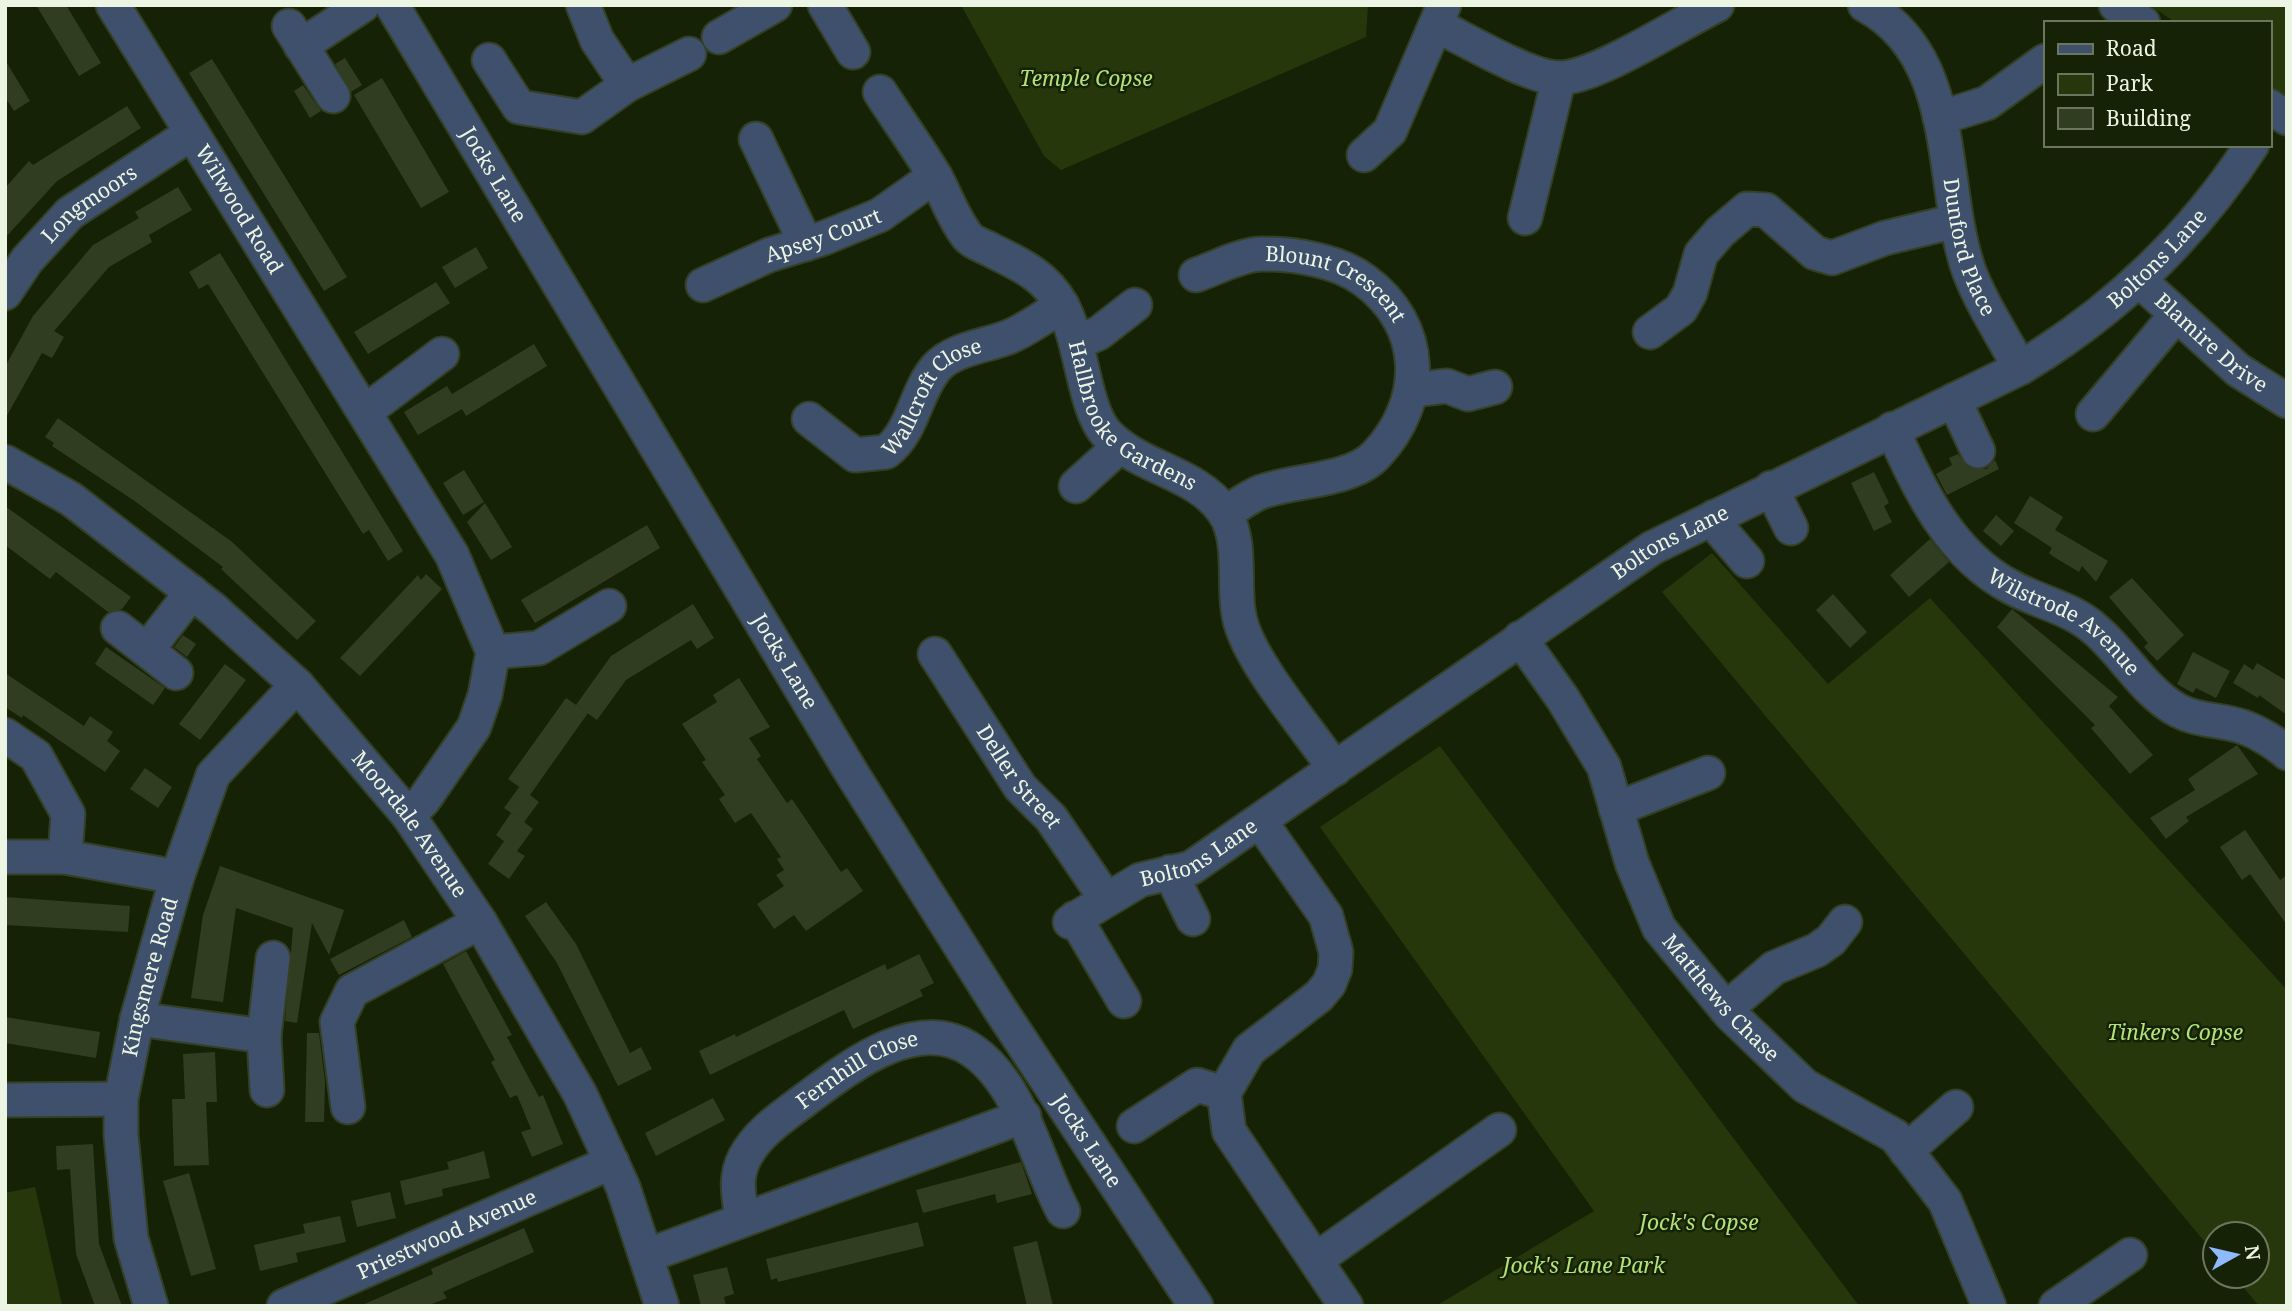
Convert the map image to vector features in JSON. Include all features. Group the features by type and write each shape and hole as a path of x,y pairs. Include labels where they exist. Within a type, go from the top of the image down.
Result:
{"street":[{"name":"Wilwood Road","path":"113,5 366,411 452,555 493,652"},
{"path":"332,96 295,36 363,5"},
{"name":"Jocks Lane","path":"392,5 851,772 998,1006 1196,1306"},
{"path":"583,5 597,40 627,85"},
{"path":"719,37 775,5"},
{"path":"825,5 853,51"},
{"path":"1364,155 1390,131 1440,15 1522,66 1559,78 1600,68 1717,5"},
{"name":"Dunford Place","path":"1865,5 1890,23 1914,48 1931,82 1940,118 1956,221 1969,270 2020,368"},
{"path":"2116,5 2140,21"},
{"path":"489,60 519,107 582,117 627,85 689,54"},
{"path":"1940,118 1987,103 2044,62"},
{"path":"1525,218 1559,78"},
{"name":"Hallbrooke Gardens","path":"880,92 935,176 969,239 1026,267 1047,283 1062,305 1078,342 1094,408 1104,430 1119,446 1202,489 1225,513"},
{"name":"Longmoors","path":"5,292 27,260 71,213 107,186 192,133"},
{"path":"756,139 806,244"},
{"name":"Boltons Lane","path":"1124,1001 1072,920 1140,880 1191,868 1651,548 2020,368 2067,340 2139,280 2186,235 2251,147"},
{"name":"Apsey Court","path":"703,285 769,255 806,244 880,215 935,176"},
{"path":"1650,332 1681,309 1690,293 1702,254 1720,232 1747,209 1766,210 1815,253 1832,258 1885,238 1956,221"},
{"name":"Blount Crescent","path":"1196,275 1258,254 1320,261 1362,278 1396,315 1405,334 1414,366 1412,390 1399,424 1371,460 1319,480 1264,491 1225,513"},
{"name":"Blamire Drive","path":"2139,280 2238,370 2287,401"},
{"name":"Wallcroft Close","path":"809,419 855,455 886,452 903,432 937,367 955,355 1011,336 1062,305"},
{"path":"1078,342 1099,333 1135,305"},
{"path":"2093,414 2176,315"},
{"path":"366,411 442,354"},
{"path":"1412,390 1447,386 1468,394 1495,387"},
{"path":"1954,400 1978,451"},
{"name":"Wilstrode Avenue","path":"1892,429 1934,510 1961,551 1996,579 2073,612 2134,668 2153,693 2177,710 2194,718 2246,728 2287,752"},
{"path":"1076,486 1119,446"},
{"name":"Moordale Avenue","path":"5,462 71,499 192,592 297,685 408,815 480,922 580,1094 612,1163 662,1306"},
{"path":"1771,488 1791,528"},
{"path":"1225,513 1235,552 1235,593 1243,631 1256,657 1335,768"},
{"path":"1714,517 1722,532 1747,561"},
{"path":"148,650 192,592"},
{"path":"408,815 423,801 474,727 485,695 493,652 538,648 610,606"},
{"path":"118,628 176,673"},
{"name":"Matthews Chase","path":"1520,638 1590,741 1604,767 1632,863 1659,928 1726,1009 1805,1086 1895,1136 1945,1201 1989,1306"},
{"name":"Deller Street","path":"935,654 1020,787 1051,818 1106,899"},
{"name":"Kingsmere Road","path":"151,1306 131,1238 125,1198 121,1099 138,1019 177,877 213,775 297,685"},
{"path":"5,735 36,756 68,814 65,857"},
{"path":"1616,809 1708,774"},
{"path":"1260,821 1326,916 1336,952 1335,970 1329,984 1319,996 1249,1050 1224,1093 1229,1131 1346,1306"},
{"path":"5,857 65,857 177,877"},
{"path":"1170,872 1193,919"},
{"path":"348,1107 337,1022 352,991 480,922"},
{"path":"1726,1009 1774,968 1817,950 1831,940 1845,922"},
{"path":"267,1090 264,1036 274,958"},
{"path":"138,1019 264,1036"},
{"name":"Fernhill Close","path":"742,1219 737,1178 745,1156 763,1132 860,1059 901,1042 943,1040 974,1051 996,1074 1024,1116 1046,1178 1064,1215"},
{"path":"1133,1126 1197,1084 1224,1093"},
{"path":"5,1100 121,1099"},
{"path":"1906,1151 1956,1107"},
{"path":"646,1256 1024,1116"},
{"path":"1317,1259 1499,1130"},
{"name":"Priestwood Avenue","path":"284,1306 612,1163"},
{"path":"2056,1306 2130,1255"}],"green space":[{"name":"Temple Copse","path":"961,5 1368,5 1366,37 1061,170 1044,156"},
{"path":"2150,5 2287,5 2287,96 2271,86 2271,21 2173,21"},
{"name":"Tinkers Copse","path":"1712,553 1828,684 1930,598 2287,990 2287,1306 2259,1306 2246,1290 2271,1290 2271,1220 2201,1220 2201,1237 1662,592"},
{"name":"Jock's Copse","path":"1440,746 1859,1306 1436,1306 1594,1211 1320,827"},
{"path":"35,1187 62,1305 5,1306 5,1193"}],"building":[{"path":"36,5 66,5 101,63 79,76"},
{"path":"345,58 362,85 351,92 335,64"},
{"path":"212,59 347,277 324,291 189,73"},
{"path":"5,60 30,101 14,111 5,97"},
{"path":"382,78 449,192 421,208 354,95"},
{"path":"303,85 321,111 310,118 294,91"},
{"path":"127,106 141,128 57,181 5,238 5,188 29,161 33,165"},
{"path":"178,187 192,210 149,235 152,242 109,267 54,331 64,337 52,358 42,353 5,419 5,367 33,316 93,245 139,218 135,212"},
{"path":"476,247 488,268 455,288 442,267"},
{"path":"220,253 403,551 388,561 369,530 363,534 208,284 199,289 189,272"},
{"path":"436,282 450,303 368,354 354,332"},
{"path":"534,344 547,366 466,416 462,409 418,435 404,412 447,386 452,394"},
{"path":"58,418 231,541 316,621 297,640 221,569 223,567 136,502 52,446 54,443 45,437"},
{"path":"1958,454 1968,467 1986,469 1995,460 1999,469 1947,495 1936,474 1952,465 1949,458"},
{"path":"464,470 484,502 463,515 443,483"},
{"path":"1874,472 1889,503 1884,506 1892,522 1874,531 1851,483"},
{"path":"2030,496 2063,517 2055,530 2108,561 2096,582 2082,566 2079,572 2054,557 2049,553 2052,548 2014,523"},
{"path":"485,503 512,547 491,560 467,522"},
{"path":"5,506 131,597 122,609 108,612 56,572 50,579 5,545"},
{"path":"1996,515 2014,531 2001,546 1983,531"},
{"path":"647,525 660,548 535,623 521,600"},
{"path":"1930,539 1949,562 1909,597 1890,575"},
{"path":"426,574 442,589 360,676 340,658 418,575 421,580"},
{"path":"2132,578 2184,635 2157,661 2144,647 2148,643 2109,597"},
{"path":"1833,594 1867,632 1850,648 1816,610"},
{"path":"693,604 714,638 697,649 691,640 626,680 597,720 576,705 611,656"},
{"path":"2012,609 2118,697 2109,706 2153,755 2130,774 2091,728 2095,725 1997,627"},
{"path":"183,635 196,644 187,657 174,647"},
{"path":"106,647 165,688 153,705 95,664"},
{"path":"2193,652 2230,671 2216,698 2196,688 2193,693 2177,684"},
{"path":"2257,663 2287,681 2287,715 2259,695 2258,698 2233,683 2244,664 2253,670"},
{"path":"225,664 246,680 200,740 179,724"},
{"path":"5,673 84,726 90,716 113,732 107,741 120,751 105,772 23,715 22,718 5,707"},
{"path":"739,678 770,727 749,738 761,756 757,759 787,803 792,799 841,872 847,868 863,891 806,931 794,915 774,929 757,904 784,886 776,875 784,870 777,859 781,857 751,813 735,823 719,799 725,795 702,762 706,760 682,724 717,702 713,695"},
{"path":"566,698 588,713 530,795 539,802 524,822 533,829 517,851 525,856 509,879 488,864 504,841 496,835 511,813 520,819 504,808 519,787 525,791 508,779"},
{"path":"2237,745 2258,774 2186,817 2189,821 2166,839 2150,818 2195,790 2188,779"},
{"path":"145,768 172,787 158,808 130,789"},
{"path":"2245,830 2280,880 2287,875 2287,925 2250,874 2242,880 2220,847"},
{"path":"220,866 344,910 329,955 312,923 297,1023 285,1021 293,928 236,908 223,1002 191,998 203,915"},
{"path":"5,897 130,906 128,932 5,925"},
{"path":"546,902 576,944 630,1053 641,1047 652,1069 618,1086 557,963 525,916"},
{"path":"404,920 412,937 339,975 330,959"},
{"path":"466,951 512,1035 507,1037 539,1097 543,1095 563,1144 532,1157 521,1132 531,1129 517,1095 510,1098 491,1062 495,1060 443,964"},
{"path":"919,954 934,983 920,990 923,996 853,1029 844,1010 710,1075 699,1051 735,1034 736,1037 885,964 887,970"},
{"path":"5,1017 100,1032 96,1058 5,1043"},
{"path":"307,1033 319,1033 325,1081 324,1122 305,1122"},
{"path":"215,1052 217,1102 206,1102 209,1165 174,1166 172,1099 185,1099 183,1054"},
{"path":"713,1098 725,1120 656,1156 645,1133"},
{"path":"93,1144 99,1244 122,1306 95,1306 76,1254 70,1169 57,1170 56,1146"},
{"path":"484,1151 490,1178 442,1189 443,1196 405,1205 400,1181 449,1169 447,1162"},
{"path":"1021,1162 1032,1194 997,1203 995,1194 923,1213 916,1190"},
{"path":"189,1173 216,1269 191,1276 163,1181"},
{"path":"390,1192 396,1218 357,1227 351,1201"},
{"path":"340,1216 346,1242 296,1253 298,1262 260,1271 254,1245 305,1233 303,1224"},
{"path":"918,1222 924,1246 778,1282 777,1278 771,1280 766,1259"},
{"path":"524,1228 534,1252 443,1292 447,1298 427,1306 360,1306 433,1274 431,1269"},
{"path":"1037,1241 1053,1306 1027,1306 1013,1247"},
{"path":"727,1267 734,1294 724,1297 726,1306 701,1306 693,1275"}],"park label":[{"name":"Jock's Lane Park","path":"1584,1266"}]}
